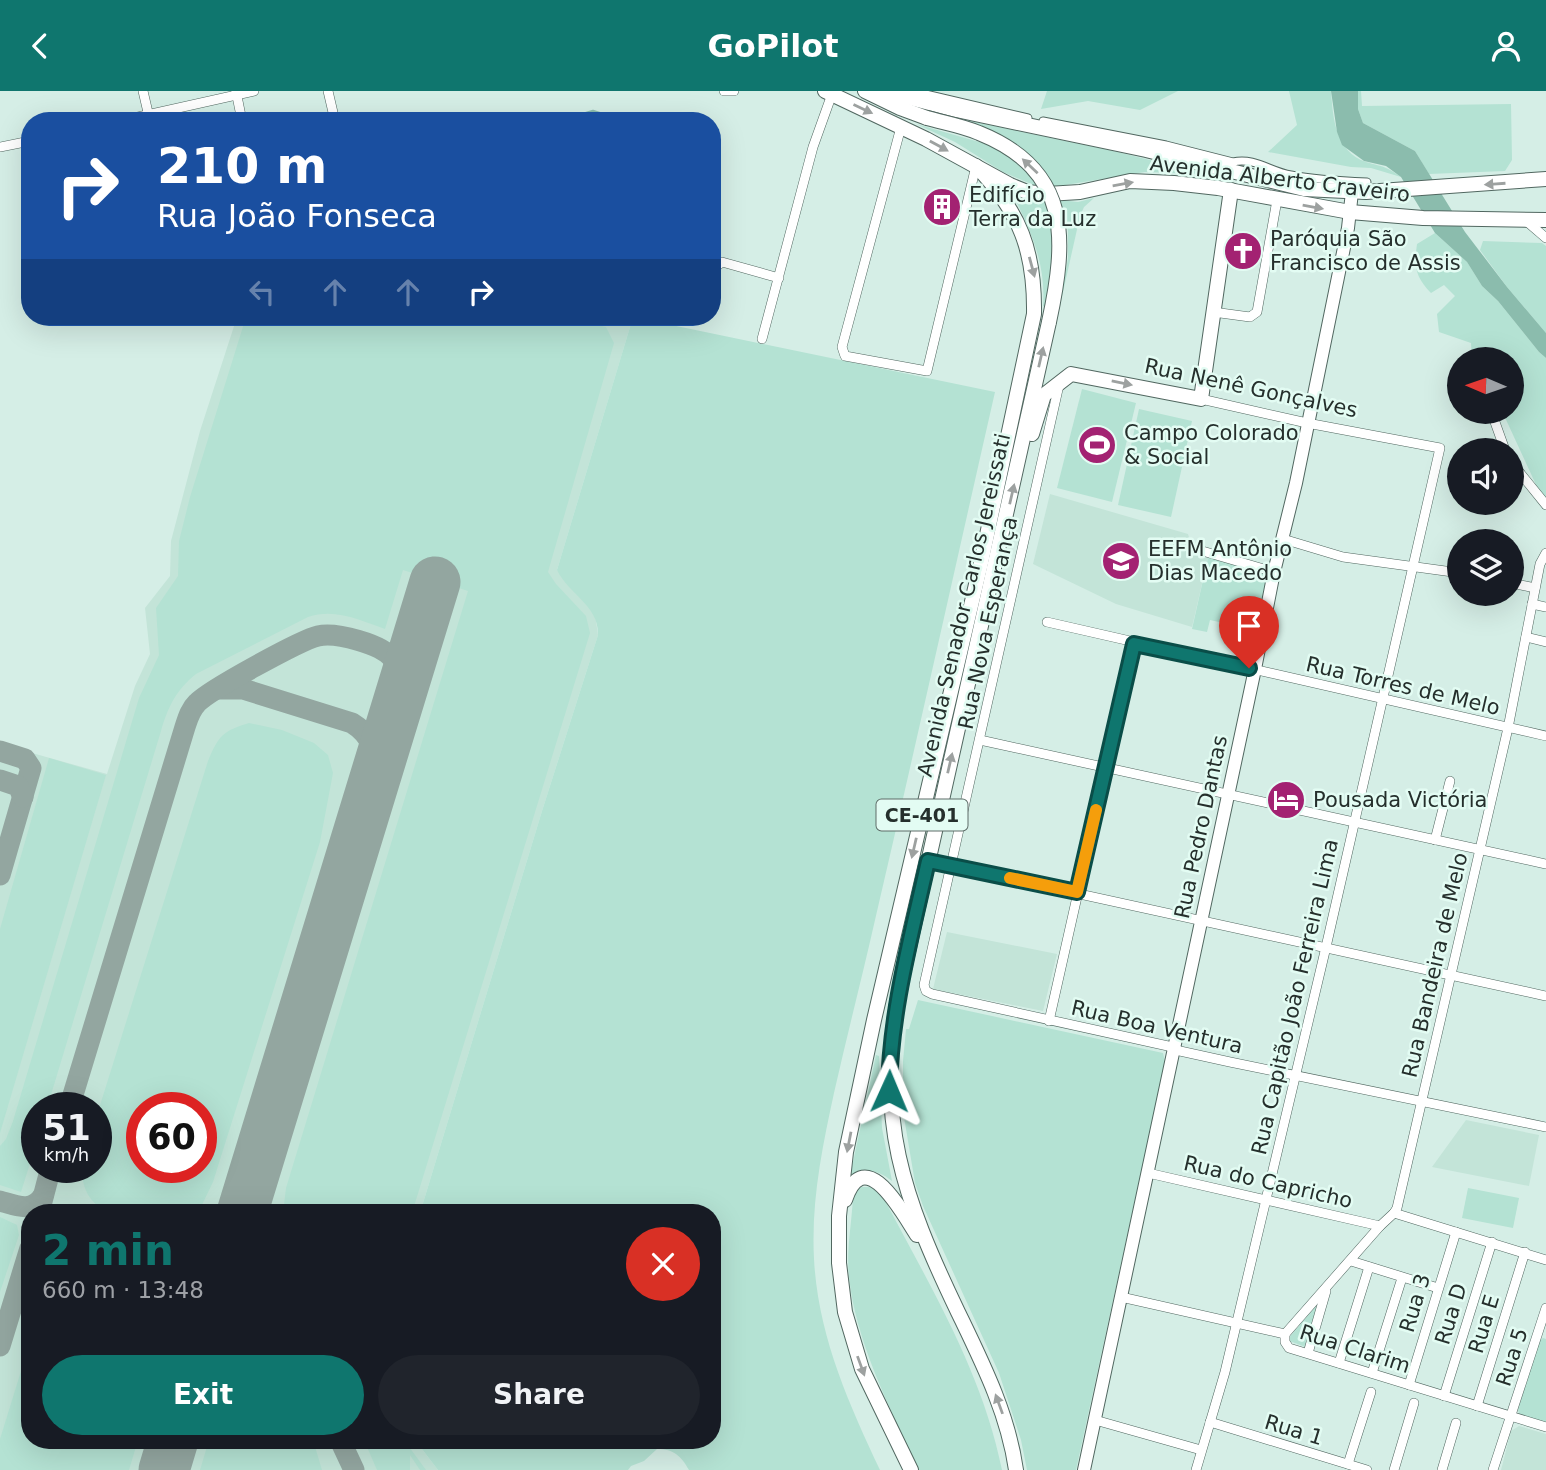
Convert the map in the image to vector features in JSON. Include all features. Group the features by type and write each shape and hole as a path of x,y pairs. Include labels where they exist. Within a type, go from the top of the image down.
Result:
{"main road":[{"name":"Avenida Senador Carlos Jereissati","path":"865,91 900,108 993,139 1027,163 1040,175 1054,204 1060,233 1059,269 1049,323 928,861 894,1017 890,1048 889,1091 897,1156 908,1195 930,1254 1000,1404 1016,1470"},
{"name":"Avenida Alberto Craveiro","path":"884,91 914,101 1146,150 1304,188 1352,192 1546,180"},
{"name":"Avenida Alberto Craveiro","path":"828,92 1010,185 1037,193 1080,192 1130,181 1174,183 1231,190 1350,212 1423,218 1546,221"},
{"name":"Avenida Senador Carlos Jereissati","path":"911,1470 862,1369 845,1312 839,1263 839,1216 846,1152 874,1020 978,576 1034,314 1035,279 1022,230 1005,199 976,166"},
{"path":"1200,399 1231,190"},
{"name":"Rua Pedro Dantas","path":"1084,1470 1283,539 1352,192"},
{"name":"Rua Nenê Gonçalves","path":"1059,385 1067,376 1077,374 1200,399"},
{"path":"1024,440 1034,433 1044,395 1059,385"},
{"path":"839,1216 848,1190 853,1184 860,1180 875,1180 887,1190 930,1254"}],"street":[{"path":"143,91 148,112"},
{"path":"170,112 237,93 254,91"},
{"path":"328,91 333,112"},
{"path":"724,91 734,91"},
{"path":"913,91 1233,162 1241,160 1287,175 1367,182"},
{"path":"762,339 828,92"},
{"path":"237,93 241,112"},
{"path":"901,127 842,347 848,358 927,371 976,166"},
{"path":"0,147 21,143"},
{"path":"1213,312 1250,317 1255,315 1276,200"},
{"path":"1525,220 1546,238"},
{"path":"721,263 779,278"},
{"name":"Rua Nova Esperança","path":"926,991 924,985 1059,385"},
{"name":"Rua Nenê Gonçalves","path":"1200,399 1307,423 1440,448"},
{"name":"Rua Capitão João Ferreira Lima","path":"1196,1470 1236,1323 1326,947 1440,448"},
{"path":"1524,478 1546,505"},
{"path":"1283,539 1330,554 1447,571"},
{"path":"1199,550 1274,572"},
{"name":"Rua Bandeira de Melo","path":"1394,1213 1508,728 1540,564 1546,553"},
{"path":"1524,585 1535,587"},
{"path":"1532,604 1546,607"},
{"name":"Rua Torres de Melo","path":"1047,622 1546,736"},
{"path":"1525,637 1546,642"},
{"path":"1049,1021 1134,644"},
{"path":"979,740 1546,864"},
{"path":"1435,840 1450,781"},
{"path":"928,861 1546,996"},
{"name":"Rua Boa Ventura","path":"926,991 1294,1076 1546,1127"},
{"name":"Rua do Capricho","path":"1148,1173 1380,1226"},
{"path":"1286,1334 1394,1213 1546,1260"},
{"name":"Rua 3","path":"1409,1385 1456,1232"},
{"name":"Rua D","path":"1444,1396 1492,1242"},
{"name":"Rua E","path":"1477,1406 1525,1252"},
{"path":"1351,1261 1438,1288"},
{"path":"1339,1363 1369,1267"},
{"path":"1372,1373 1402,1277"},
{"path":"1308,1353 1327,1287"},
{"name":"Rua Clarim","path":"1121,1297 1286,1334 1286,1346 1546,1427"},
{"name":"Rua 5","path":"1511,1417 1542,1335 1546,1308"},
{"path":"1348,1464 1371,1392"},
{"path":"1394,1470 1413,1403"},
{"path":"1493,1470 1511,1417"},
{"path":"1094,1420 1201,1450"},
{"name":"Rua 1","path":"1210,1422 1367,1470"},
{"path":"1442,1470 1457,1423"}],"shaded area":[{"path":"1047,91 1178,91 1140,110 1088,101 1041,109"},
{"path":"1289,91 1331,91 1338,133 1348,150 1356,157 1401,177 1371,168 1268,152 1297,125"},
{"path":"1331,91 1358,91 1358,109 1363,123 1415,151 1465,232 1546,333 1546,358 1482,286 1467,262 1435,233 1401,177 1386,166 1364,161 1342,145 1337,132"},
{"path":"1358,91 1361,91 1362,106 1511,104 1512,160 1505,171 1429,174 1415,151 1363,123 1358,109"},
{"path":"917,110 1109,150 1207,174 1145,172 1053,187 1041,170 1011,144 975,128"},
{"path":"916,124 990,145 1020,164 1038,187 1003,172 955,142"},
{"path":"1021,197 1040,201 1046,198 1056,247 1046,308 1043,306 1037,252 1016,201"},
{"path":"1094,198 1084,207 1080,216 1059,310 1068,258 1068,231 1060,200 1078,202"},
{"path":"1435,233 1467,262 1482,286 1546,358 1546,498 1538,489 1524,459 1524,438 1514,438 1508,424 1524,424 1524,347 1471,347 1471,343 1439,332 1437,314 1455,296 1444,285 1431,293 1422,282 1416,265 1417,244"},
{"path":"1483,241 1542,243 1546,246 1546,333 1480,250"},
{"path":"234,326 630,326 557,570 595,614 598,635 423,1204 21,1204 21,1449 422,1449 438,1470 0,1470 0,744 107,774 135,686 150,654 145,608 170,576 171,541 200,431"},
{"path":"243,326 602,326 606,327 614,343 548,572 586,616 590,633 415,1204 284,1204 286,1188 468,591 403,570 385,629 337,614 308,617 196,674 178,693 164,722 52,1092 22,1092 139,698 159,655 156,608 178,576 179,541"},
{"path":"630,326 676,326 995,392 834,1093 816,1196 814,1259 821,1314 836,1367 880,1470 689,1470 676,1454 657,1449 721,1449 721,1204 423,1204 598,635 594,616 589,608 557,570"},
{"name":"Campo Colorado & Social","path":"1082,389 1136,403 1112,502 1057,488"},
{"name":"Campo Colorado & Social","path":"1139,409 1192,421 1171,517 1118,505"},
{"name":"EEFM Antônio Dias Macedo","path":"1050,494 1188,534 1194,555 1208,558 1192,627 1116,604 1033,564"},
{"path":"1208,558 1266,572 1269,577 1258,629 1210,620 1207,632 1192,629"},
{"path":"249,723 282,730 314,743 328,755 333,773 320,842 217,1169 217,1092 126,1092 126,1183 213,1183 202,1204 96,1204 84,1183 112,1183 112,1092 104,1092 208,761 223,735"},
{"path":"49,758 106,775 0,1133 0,929"},
{"path":"947,932 1057,954 1043,1011 933,989"},
{"path":"918,1000 1163,1053 1165,1062 1076,1470 1027,1470 1021,1440 999,1373 915,1183 903,1111 903,1061 906,1029 909,1029"},
{"path":"876,1055 879,1056 882,1128 892,1181 871,1171 850,1176"},
{"path":"21,1094 21,1183 24,1183 21,1192 0,1185 0,1146 13,1121"},
{"path":"1466,1120 1539,1135 1529,1186 1432,1167"},
{"path":"860,1187 870,1187 881,1193 935,1294 981,1397 1002,1470 919,1470 913,1460 874,1371 858,1325 853,1301 848,1267 849,1247 853,1196"},
{"path":"1468,1188 1519,1198 1513,1228 1462,1218"},
{"path":"0,1217 17,1225 19,1235 0,1292"},
{"path":"1317,1305 1308,1348 1287,1340"},
{"path":"1546,1339 1546,1423 1519,1414 1518,1410 1539,1341"},
{"path":"21,1371 21,1449 135,1449 129,1470 0,1470 0,1439"},
{"path":"1519,1426 1546,1434 1546,1470 1501,1470 1511,1431"},
{"path":"206,1449 316,1449 322,1470 200,1470"},
{"path":"368,1449 411,1449 426,1470 420,1470 410,1455 410,1470 377,1470"},
{"path":"422,1449 657,1449 628,1470 438,1470"}],"waterway":[{"path":"590,112 596,112"}],"taxiway":[{"path":"74,1092 185,727 195,706 256,666 308,639 326,635 358,640 379,649 393,659 400,684 399,700"},
{"path":"219,689 243,689 352,723 365,734 375,754 375,778"},
{"path":"0,751 25,759 31,768 0,875"},
{"path":"0,780 18,786 23,797"},
{"path":"41,1204 47,1183"},
{"path":"35,1204 43,1196"},
{"path":"0,1201 21,1206"},
{"path":"0,1346 21,1277"},
{"path":"344,1449 354,1470"}],"runway":[{"path":"245,1204 435,582"},
{"path":"164,1470 170,1449"}],"slow traffic":[{"path":"1010,878 1077,892 1096,810"}],"place":[{"name":"Edifício Terra da Luz","path":"942,207"},
{"name":"Paróquia São Francisco de Assis","path":"1243,251"},
{"name":"Campo Colorado & Social","path":"1097,445"},
{"name":"EEFM Antônio Dias Macedo","path":"1121,561"},
{"name":"Pousada Victória","path":"1286,800"}],"route":[{"path":"889,1091 894,1017 928,861 1077,892 1134,644 1249,668"}]}
